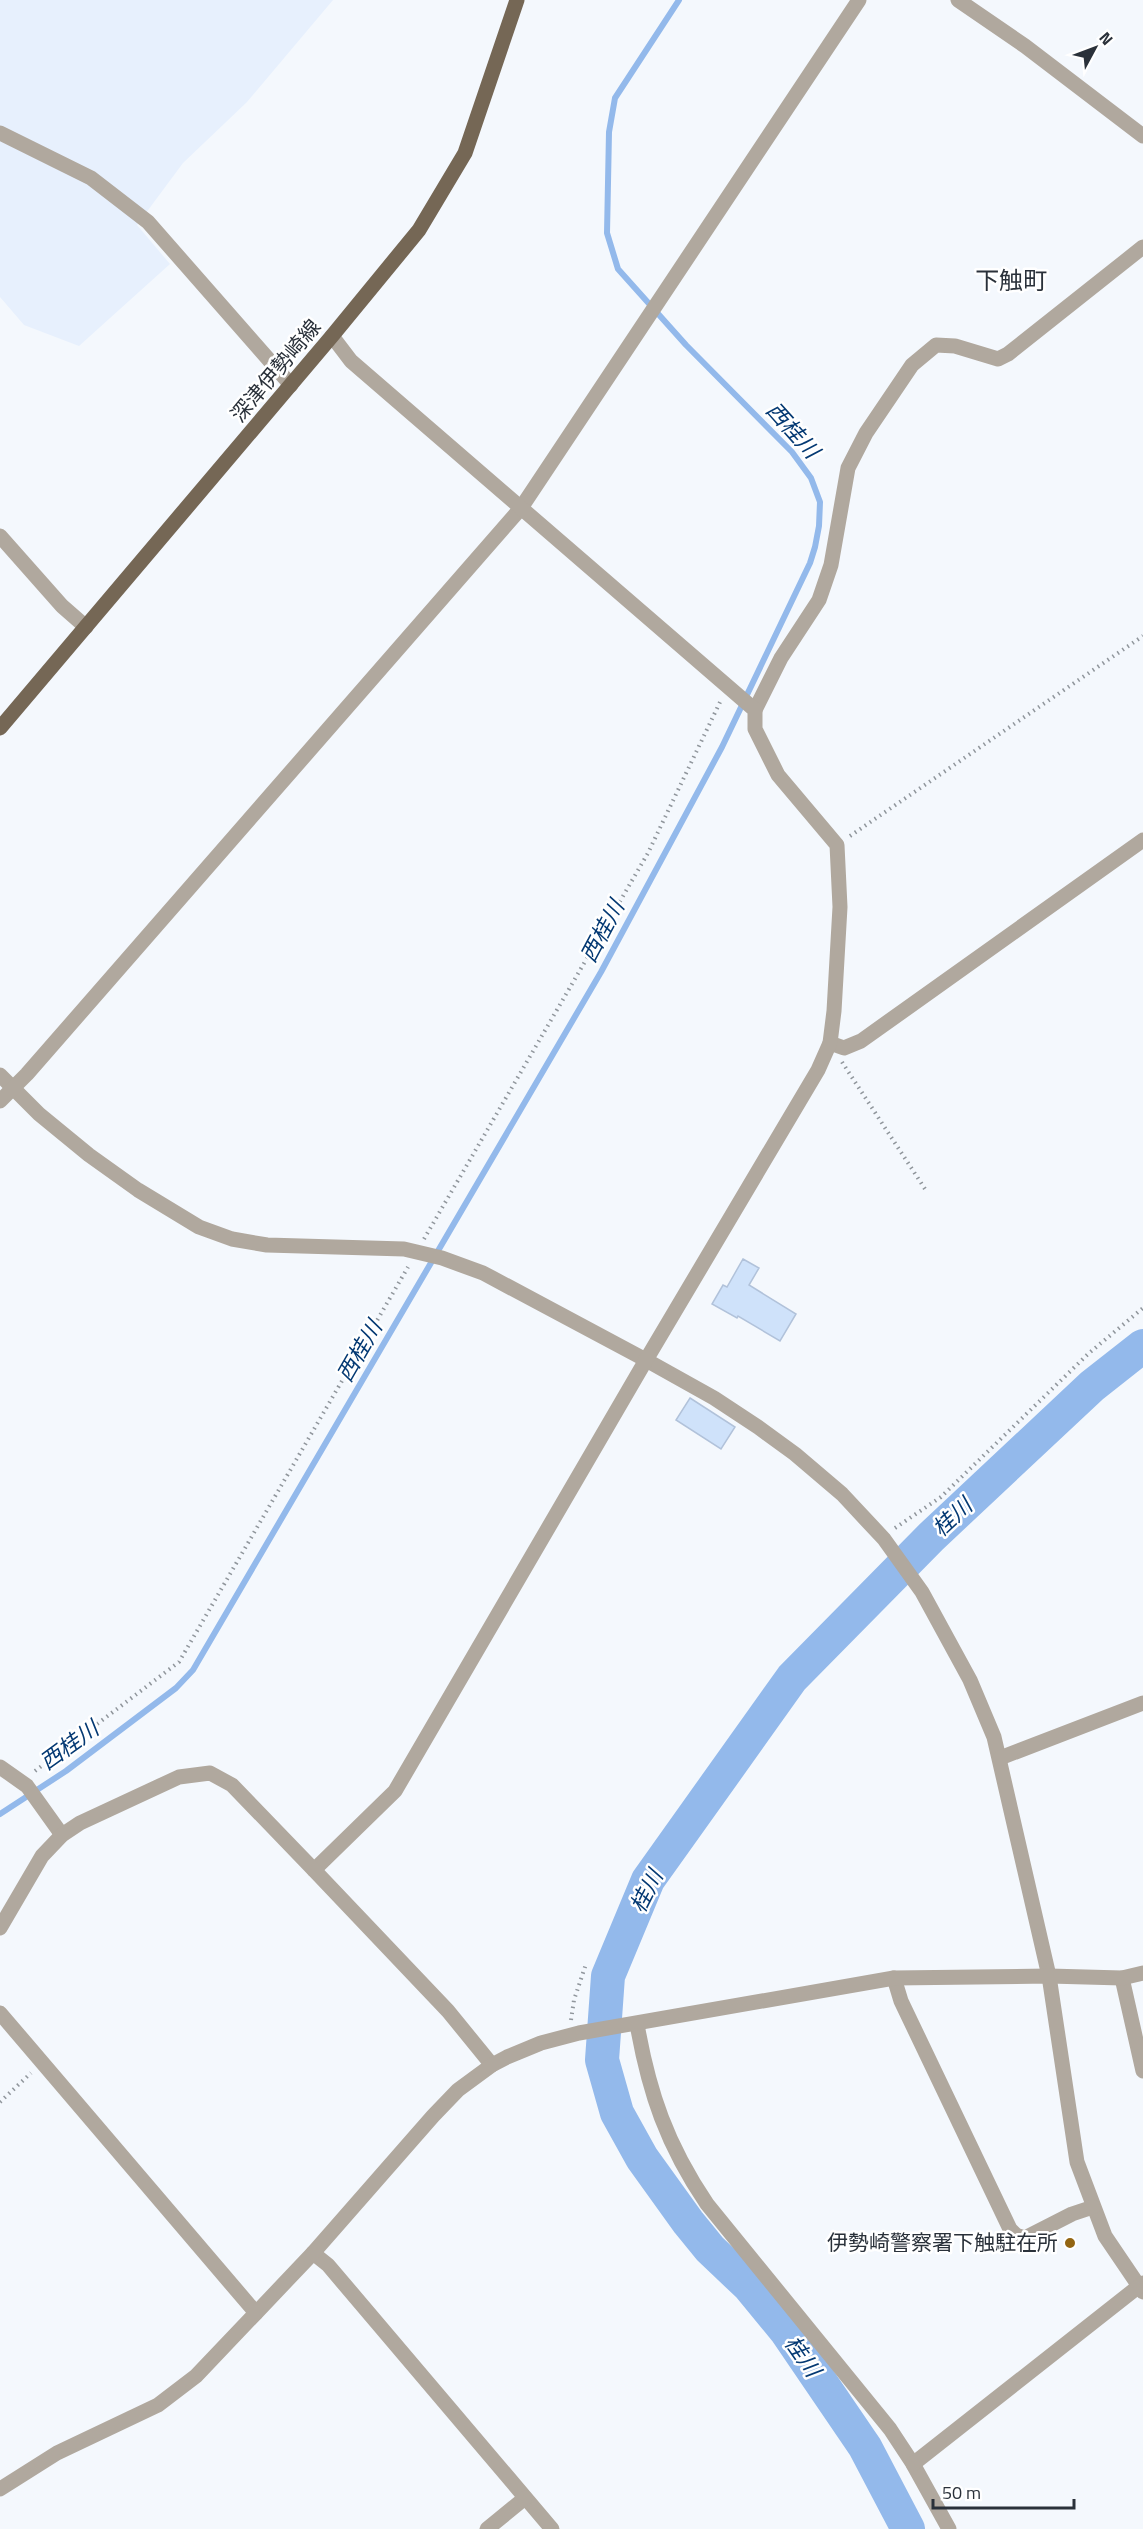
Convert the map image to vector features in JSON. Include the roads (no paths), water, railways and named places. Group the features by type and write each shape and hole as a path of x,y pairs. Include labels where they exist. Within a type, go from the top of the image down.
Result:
{"main road":[{"name":"深津伊勢崎線","path":"0,728 419,231 465,153 517,0"}],"street":[{"path":"0,1101 521,508 859,0"},
{"path":"957,0 1025,46 1143,136"},
{"path":"0,133 91,178 148,222 291,385"},
{"path":"314,1870 395,1791 818,1070 830,1043 840,907 837,845 778,775 755,729 752,708 819,600 831,565 848,468 866,433 912,365 936,345 955,346 998,359 1008,354 1143,247"},
{"path":"332,336 351,362 752,708"},
{"path":"0,536 62,606 86,627"},
{"path":"830,1043 844,1048 861,1041 1143,840"},
{"path":"0,1075 47,1121 88,1155 177,1215 209,1231 232,1239 267,1245 377,1246 421,1252 442,1258 507,1285 714,1398 786,1447 842,1494 886,1542 922,1592 970,1680 994,1737 1049,1976 1077,2162 1105,2236 1142,2287 913,2464"},
{"path":"1000,1758 1143,1703"},
{"path":"0,1767 25,1784 62,1835"},
{"path":"0,1928 42,1856 62,1835 80,1823 179,1777 210,1773 232,1785 448,2011 492,2065"},
{"path":"0,2489 57,2453 158,2405 196,2376 313,2253 444,2104 492,2065 541,2043 576,2034 894,1978 1049,1976 1122,1978 1143,1973"},
{"path":"894,1978 902,2001 1010,2229 1016,2235 1025,2238 1072,2214 1093,2207"},
{"path":"1122,1978 1143,2071"},
{"path":"0,2013 256,2313"},
{"path":"633,2025 667,2136 685,2172 707,2204 884,2422 913,2464 949,2529"},
{"path":"313,2253 328,2265 552,2529"},
{"path":"487,2529 525,2498"}],"waterway":[{"name":"西桂川","path":"0,1814 66,1771 176,1688 193,1670 601,972 722,747 810,563 819,526 820,502 811,478 792,452 686,345 618,269 607,233 609,132 615,98 679,0"},
{"name":"桂川","path":"908,2529 865,2447 786,2331 749,2286 710,2249 688,2222 642,2158 617,2113 602,2060 608,1976 648,1880 792,1678 931,1537 1092,1386 1143,1346"}],"place":[{"name":"伊勢崎警察署下触駐在所","path":"1070,2243"}],"district":[{"name":"下触町","path":"1011,281"}]}
